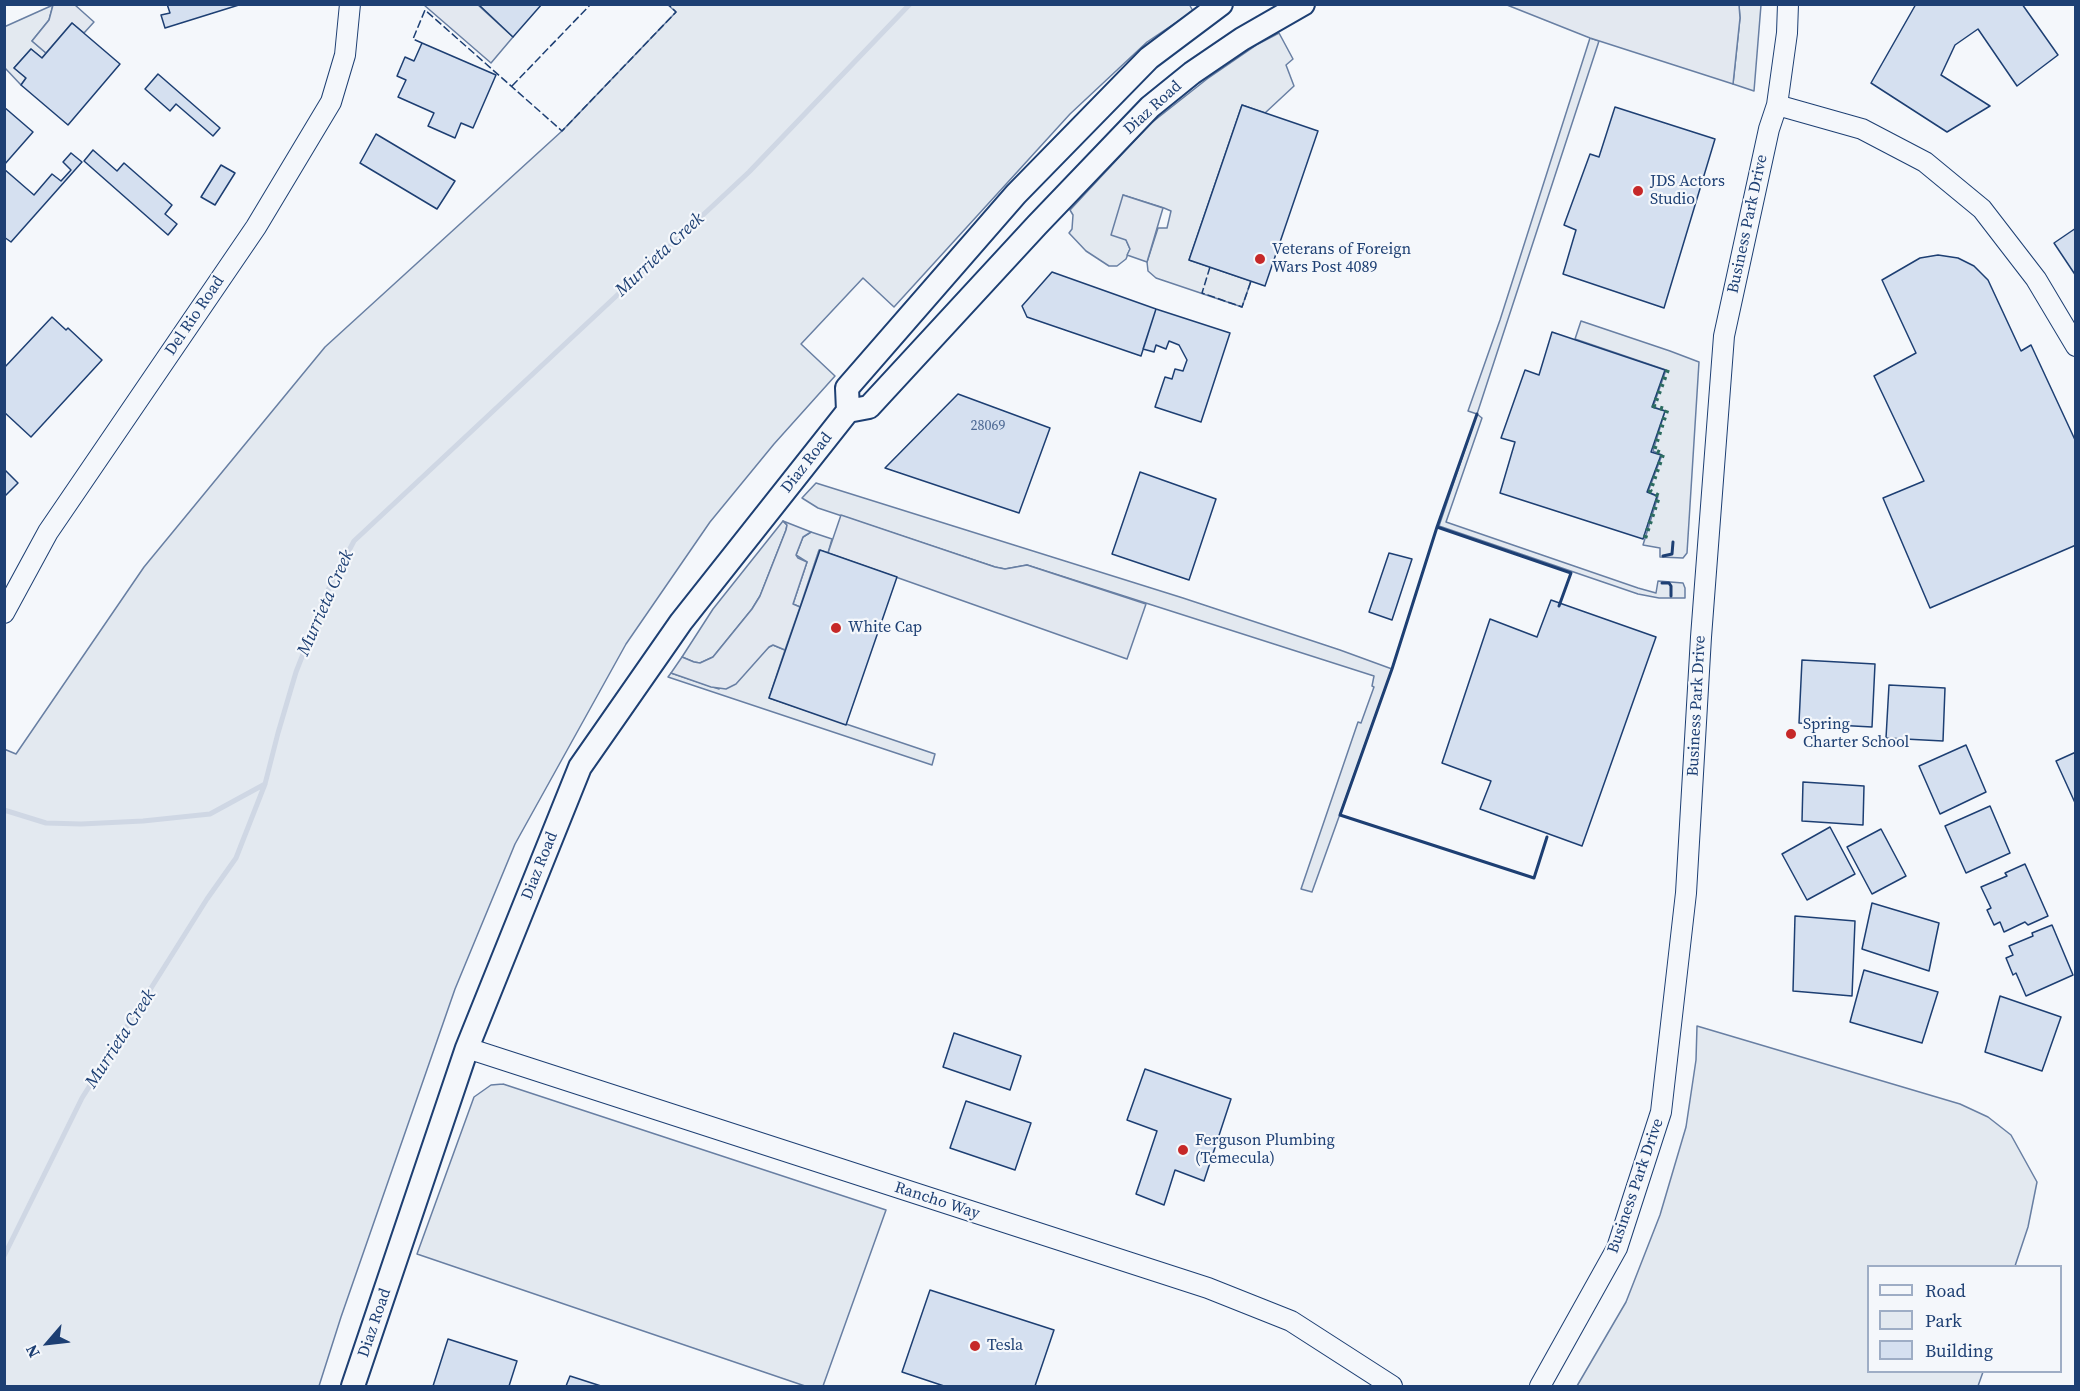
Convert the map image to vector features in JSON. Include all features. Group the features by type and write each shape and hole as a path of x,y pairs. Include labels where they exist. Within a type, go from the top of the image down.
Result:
{"main road":[{"path":"848,411 847,388 1016,194 1149,58 1221,4"},
{"name":"Diaz Road","path":"353,1386 468,1048 580,767 681,622 848,411 869,407 1063,197 1150,107 1192,73 1242,39 1303,4"}],"street":[{"name":"Del Rio Road","path":"4,612 48,532 256,227 331,102 345,55 350,4"},
{"name":"Business Park Drive","path":"1540,1386 1617,1248 1661,1112 1686,893 1702,626 1724,336 1769,129 1777,105 1787,33 1788,4"},
{"path":"1777,105 1862,129 1931,167 1982,209 2036,279 2076,346"},
{"name":"Rancho Way","path":"468,1048 1208,1288 1291,1321 1392,1386"}],"green space":[{"path":"1189,4 1193,11 1147,42 1070,114 894,307 863,278 801,344 835,376 774,444 710,522 626,644 515,844 455,989 319,1386 5,1386 4,749 16,754 144,567 325,347 562,131 676,12 668,5"},
{"path":"53,5 49,20 32,41 46,53 42,58 31,49 14,68 26,78 21,85 5,68 4,27"},
{"path":"1739,5 1761,5 1754,91 1733,84 1740,18"},
{"path":"1279,33 1293,59 1286,65 1294,86 1265,113 1242,105 1189,260 1251,281 1242,307 1156,278 1148,271 1147,262 1158,228 1167,228 1171,211 1164,208 1123,195 1126,240 1130,249 1126,259 1117,266 1109,266 1086,251 1069,233 1072,229 1073,215 1070,210 1150,124 1207,79 1258,44"},
{"path":"1590,38 1599,41 1477,414 1468,411 1500,320"},
{"path":"1581,321 1699,362 1687,553 1683,558 1660,557 1660,548 1643,545 1658,496 1648,492 1662,455 1653,451 1665,411 1653,407 1666,370 1575,339"},
{"path":"1477,414 1482,418 1446,522 1656,593 1658,581 1683,583 1685,598 1659,598 1638,594 1439,526"},
{"path":"816,483 1183,598 1392,669 1312,892 1301,889 1358,722 1361,723 1374,687 1372,686 1374,676 1027,565 1005,569 995,567 818,508 802,498"},
{"path":"783,521 787,525 786,530 760,596 752,609 713,657 700,663 682,657 713,609"},
{"path":"811,532 832,539 828,553 819,550 800,607 793,604 807,562 796,555 803,537"},
{"path":"773,645 785,650 769,698 935,754 932,765 668,677 671,673 719,689"},
{"path":"1697,1026 1960,1104 1988,1117 2011,1135 2037,1182 2028,1227 2015,1265 1867,1265 1867,1373 1983,1373 1978,1386 1577,1386 1626,1302 1660,1215 1686,1127 1696,1060"},
{"path":"503,1084 886,1210 823,1386 805,1386 417,1254 474,1097 491,1085"}],"shaded area":[{"path":"53,5 75,5 94,22 84,33 72,23 46,53 32,41 49,20"},
{"path":"424,5 478,5 513,37 491,63"},
{"path":"1507,5 1739,5 1740,18 1733,84 1590,38"},
{"path":"1123,195 1163,208 1147,262 1127,255 1130,249 1126,240 1111,235"},
{"path":"841,515 995,567 1005,569 1027,565 1146,604 1127,659 828,553"},
{"path":"783,521 811,532 803,537 796,555 807,562 793,604 800,607 785,650 773,645 769,647 736,684 726,689 711,687 671,673 682,657 700,663 713,657 752,609 760,596 786,530 787,525"}],"building":[{"path":"167,4 242,4 165,28 161,15 170,13"},
{"path":"478,4 542,4 513,37"},
{"path":"1916,4 2022,4 2058,55 2017,86 1978,29 1955,45 1941,75 1990,106 1947,132 1871,83"},
{"path":"72,23 120,64 68,125 21,85 26,78 14,68 31,49 42,58"},
{"path":"422,43 496,75 473,128 461,123 455,138 428,126 434,113 398,97 406,80 397,76 405,57 414,61"},
{"path":"158,74 220,128 213,136 176,104 170,111 145,89"},
{"path":"1242,105 1318,131 1265,286 1189,260"},
{"path":"4,107 33,132 4,165"},
{"name":"JDS Actors Studio","path":"1615,107 1715,139 1664,308 1563,274 1576,230 1564,225 1590,154 1599,157"},
{"path":"376,134 455,181 437,209 360,163"},
{"path":"93,150 117,171 124,163 172,205 165,214 177,224 168,235 84,161"},
{"path":"71,153 82,162 11,242 4,237 4,169 34,195 52,174 61,181 71,170 63,162"},
{"path":"221,165 235,173 215,205 201,197"},
{"path":"2076,228 2076,276 2054,243"},
{"path":"1938,255 1958,258 1974,266 1988,280 2021,351 2031,345 2076,442 2076,545 1930,608 1883,498 1924,481 1874,376 1916,353 1882,280 1920,258"},
{"path":"1052,272 1156,309 1141,356 1027,317 1022,306"},
{"path":"1156,309 1230,333 1201,422 1155,407 1165,377 1172,379 1175,369 1183,371 1187,360 1179,345 1169,341 1166,349 1156,345 1154,352 1143,349"},
{"path":"52,317 66,330 68,328 102,360 31,437 4,412 4,368"},
{"path":"1552,332 1665,370 1652,407 1665,411 1651,452 1661,455 1647,492 1657,496 1643,539 1500,493 1515,442 1501,438 1525,370 1539,375"},
{"path":"958,394 1050,428 1019,513 885,468"},
{"path":"4,469 18,483 4,497"},
{"path":"1140,472 1216,499 1189,580 1112,554"},
{"name":"White Cap","path":"820,550 897,577 846,725 769,698"},
{"path":"1389,553 1412,559 1392,620 1369,612"},
{"path":"1551,600 1656,637 1582,846 1480,809 1491,781 1442,763 1490,619 1537,637"},
{"path":"1802,660 1875,664 1872,727 1799,723"},
{"path":"1889,685 1945,688 1943,741 1886,738"},
{"path":"1966,745 1986,792 1940,814 1919,766"},
{"path":"2076,752 2076,805 2056,761"},
{"path":"1803,782 1864,786 1863,825 1802,821"},
{"path":"1990,806 2010,853 1966,873 1945,826"},
{"path":"1830,827 1855,874 1807,900 1782,854"},
{"path":"1881,829 1906,876 1872,894 1847,847"},
{"path":"2025,864 2048,916 2028,925 2025,922 2004,932 2000,922 1994,925 1987,910 1991,908 1981,887 2007,876 2005,873"},
{"path":"1872,903 1939,923 1929,971 1862,949"},
{"path":"1795,916 1855,921 1852,996 1793,991"},
{"path":"2052,925 2073,975 2026,996 2016,973 2013,975 2006,958 2013,955 2009,946"},
{"path":"1864,970 1938,992 1922,1043 1850,1022"},
{"path":"2000,996 2061,1017 2042,1071 1985,1052"},
{"path":"954,1033 1021,1056 1010,1090 943,1067"},
{"name":"Ferguson Plumbing (Temecula)","path":"1145,1069 1231,1099 1204,1181 1175,1170 1164,1205 1136,1194 1157,1131 1127,1120"},
{"path":"966,1101 1031,1123 1015,1170 950,1148"},
{"path":"930,1290 1054,1330 1035,1386 944,1386 902,1372"},
{"path":"448,1339 517,1361 509,1386 433,1386"},
{"path":"570,1376 601,1386 566,1386"}],"waterway":[{"name":"Murrieta Creek","path":"4,1256 82,1098 207,899 236,858 265,784 296,672 329,588 354,541 749,172 910,4"},
{"path":"4,810 46,823 143,821 210,814 265,784"}],"hedge":[{"path":"1645,538 1659,496 1650,491 1663,454 1654,450 1667,410 1654,406 1668,369"}],"fence":[{"path":"512,86 591,4"},
{"path":"422,43 413,39 425,10 562,131 676,12 668,4"},
{"path":"1210,267 1202,293 1242,307 1251,281"}],"wall":[{"path":"1477,414 1437,527 1571,573 1559,606"},
{"path":"1437,527 1392,669 1340,815 1534,878 1547,837"},
{"path":"1663,556 1672,554 1673,542"},
{"path":"1662,583 1669,583 1671,596"}],"place":[{"name":"JDS Actors Studio","path":"1638,191"},
{"name":"Veterans of Foreign Wars Post 4089","path":"1260,259"},
{"name":"White Cap","path":"836,628"},
{"name":"Spring Charter School","path":"1791,734"},
{"name":"Ferguson Plumbing (Temecula)","path":"1183,1150"},
{"name":"Tesla","path":"975,1346"}]}
